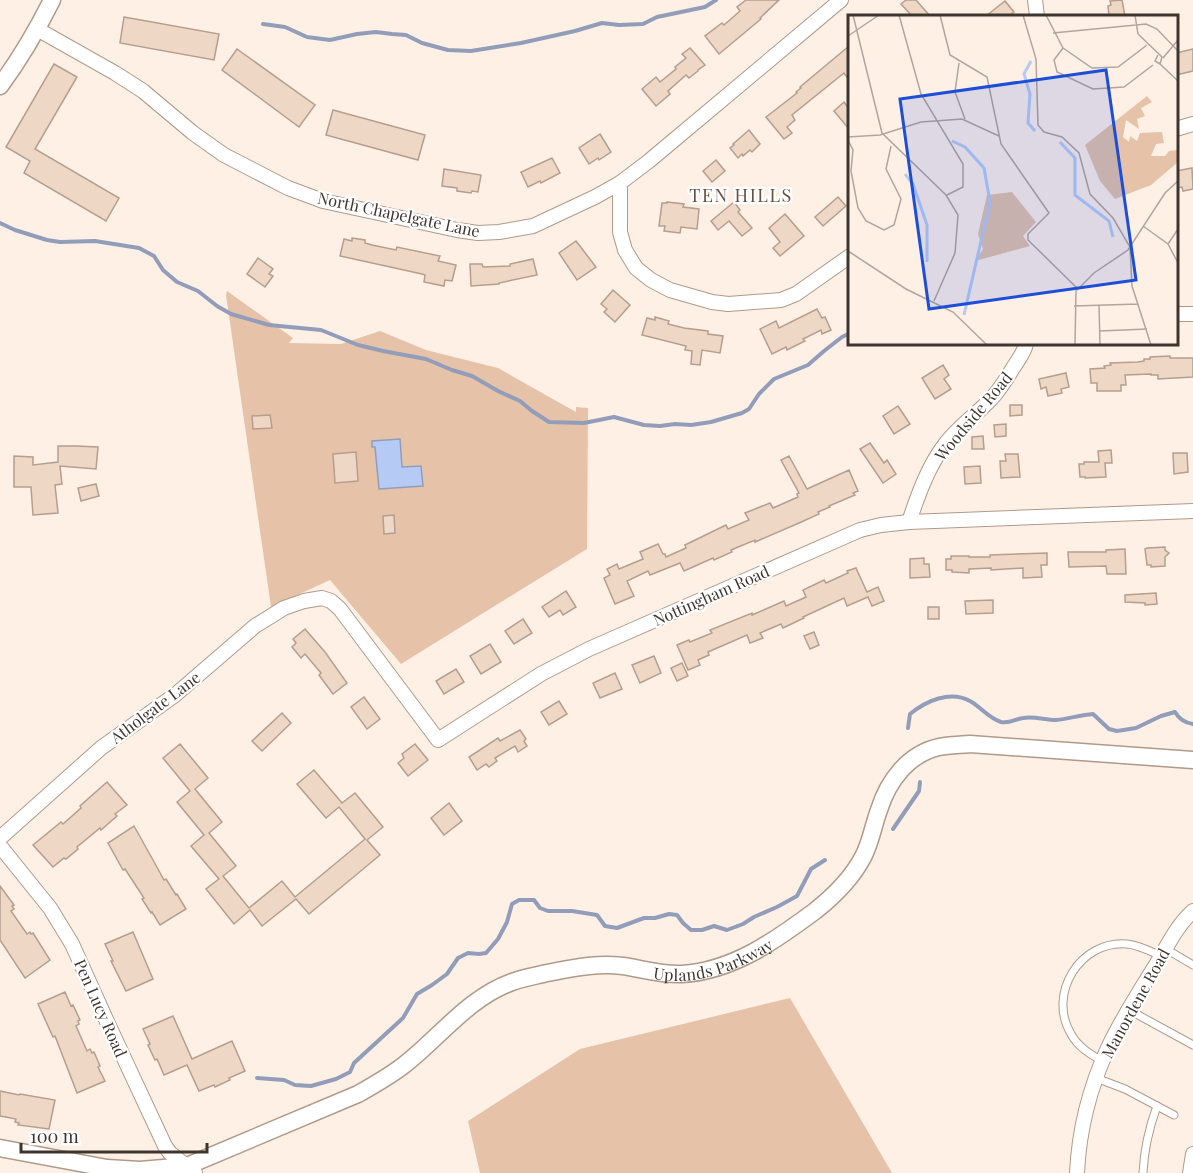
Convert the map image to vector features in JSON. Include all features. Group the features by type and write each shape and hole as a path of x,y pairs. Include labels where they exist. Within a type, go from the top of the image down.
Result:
{"street":[{"path":"0,86 37,29 52,0"},
{"name":"North Chapelgate Lane","path":"37,29 142,91 224,155 288,188 323,201 457,230 499,232 532,226 620,183 841,0"},
{"path":"1035,0 1037,15"},
{"path":"1178,128 1193,124"},
{"path":"620,183 620,232 625,250 636,268 651,280 670,290 712,302 728,304 781,300 796,294 848,257"},
{"name":"Woodside Road","path":"909,522 921,489 945,443 992,398 1029,346"},
{"name":"Nottingham Road","path":"322,598 331,601 340,609 438,741 541,674 590,649 860,530 909,522 1193,511"},
{"name":"Atholgate Lane","path":"0,838 101,748 175,695 255,626 284,608 322,598"},
{"name":"Uplands Parkway","path":"0,1148 107,1168 191,1169 358,1094 381,1081 405,1064 475,1002 511,982 586,965 623,966 666,974 682,974 720,966 752,954 816,910 848,879 864,856 870,842 885,791 907,763 936,748 970,744 1193,760"},
{"name":"Pen Lucy Road","path":"0,846 50,908 72,944 165,1146 170,1153 191,1169"},
{"name":"Manordene Road","path":"1077,1173 1084,1121 1096,1078 1108,1047 1178,929 1193,911"},
{"path":"1190,1173 1193,1154"}],"lane":[{"path":"1102,1061 1076,1041 1066,1024 1064,990 1070,975 1084,957 1115,944 1133,945 1164,953 1193,965"},
{"path":"1129,1010 1193,1045"},
{"path":"1096,1078 1125,1089 1174,1115"},
{"path":"1143,1173 1144,1153 1157,1106"}],"shaded area":[{"path":"227,291 293,338 289,343 341,344 380,331 426,350 498,368 576,412 576,407 588,408 587,549 401,664 330,580 271,607"},
{"path":"790,998 892,1173 480,1173 468,1121 580,1049"}],"water":[{"path":"400,439 402,467 421,466 423,486 379,489 375,447 372,447 372,441"}],"building":[{"path":"746,0 779,0 761,19 719,54 705,36 722,23 724,25 740,11 737,7"},
{"path":"906,0 916,0 929,15 911,15 901,4"},
{"path":"1122,0 1125,15 1109,15 1110,1"},
{"path":"1005,1 1014,12 1010,15 987,15"},
{"path":"124,17 219,34 214,60 120,43"},
{"path":"848,47 848,79 844,73 792,115 795,120 787,127 792,133 784,139 766,117 797,93 800,87"},
{"path":"690,48 705,65 689,78 686,75 668,91 670,94 656,106 642,89 656,77 660,82 676,69 675,67 686,58 682,54"},
{"path":"237,49 315,105 299,127 222,70"},
{"path":"1193,49 1193,71 1178,75 1178,53"},
{"path":"54,64 77,77 35,149 119,198 106,221 24,173 30,161 6,147"},
{"path":"844,102 848,108 848,128 834,111"},
{"path":"333,110 425,135 418,160 326,135"},
{"path":"749,130 760,144 752,152 750,150 738,158 730,148"},
{"path":"600,134 611,152 589,164 579,148"},
{"path":"552,158 560,173 528,187 521,172"},
{"path":"716,160 725,171 712,182 703,171"},
{"path":"1192,168 1193,189 1183,191 1182,187 1178,188 1178,171"},
{"path":"444,169 481,175 478,192 457,191 457,188 442,186"},
{"path":"838,197 846,206 823,226 815,217"},
{"path":"734,202 740,210 738,212 752,228 742,236 729,221 718,230 711,221"},
{"path":"662,203 699,209 697,229 681,227 680,233 664,231 665,226 659,226"},
{"path":"785,214 804,236 780,256 773,248 780,242 769,228"},
{"path":"352,238 396,250 397,247 440,256 438,261 456,265 452,281 445,280 444,286 424,282 425,275 422,274 340,256 344,239 352,241"},
{"path":"576,241 596,267 577,280 559,253"},
{"path":"258,258 273,269 269,274 273,276 265,287 247,274"},
{"path":"533,259 537,275 499,284 471,286 470,264 482,264 483,267 510,266 510,264"},
{"path":"613,290 630,305 615,322 604,312 607,309 601,304"},
{"path":"817,309 822,318 825,317 831,330 822,334 821,330 787,350 786,347 772,354 760,329 776,321 779,328"},
{"path":"655,317 669,321 668,324 723,336 720,353 702,350 700,365 691,364 692,351 685,350 686,346 642,335 647,318 655,320"},
{"path":"1170,356 1170,358 1193,358 1193,377 1158,379 1158,375 1151,374 1125,375 1126,385 1121,385 1121,391 1097,391 1097,383 1091,383 1090,369 1105,368 1104,366 1111,365 1110,363 1138,362 1150,359 1150,357"},
{"path":"943,365 949,375 944,379 951,389 935,399 922,378"},
{"path":"1066,373 1069,387 1061,389 1062,393 1048,396 1046,387 1041,389 1039,379"},
{"path":"1010,405 1022,405 1022,415 1010,416"},
{"path":"898,406 910,424 894,434 883,416"},
{"path":"270,415 272,428 253,429 252,416"},
{"path":"1006,424 1006,436 995,437 994,425"},
{"path":"983,436 984,449 972,449 972,437"},
{"path":"870,443 884,463 887,460 896,474 883,483 860,449"},
{"path":"58,446 98,447 96,469 60,466 62,484 55,485 58,513 33,515 31,487 14,487 14,456 33,457 33,465 58,462"},
{"path":"1111,450 1112,463 1105,463 1106,477 1080,477 1079,464 1099,462 1098,451"},
{"path":"356,452 358,481 335,483 333,454"},
{"path":"1173,453 1187,453 1188,472 1174,474"},
{"path":"1005,454 1018,454 1020,477 1001,478 1000,461 1006,461"},
{"path":"789,456 807,489 849,470 858,491 853,493 855,495 818,512 819,514 731,550 732,552 714,560 713,558 684,571 680,563 650,575 648,571 627,581 634,596 615,604 604,578 610,575 607,569 617,564 619,569 643,559 640,552 658,544 666,557 726,525 728,529 749,520 745,513 770,503 773,508 798,497 799,493 781,460"},
{"path":"980,466 981,483 965,484 964,467"},
{"path":"96,484 99,496 81,501 78,488"},
{"path":"394,515 395,533 384,534 383,516"},
{"path":"1165,547 1169,553 1165,557 1165,566 1147,565 1145,549"},
{"path":"1125,549 1126,574 1107,574 1106,566 1069,567 1068,552 1106,552 1106,550"},
{"path":"1047,553 1047,565 1041,565 1042,577 1023,578 1023,568 969,569 969,573 946,570 946,559 951,559 951,556 990,557 990,555"},
{"path":"924,558 924,564 929,564 930,577 910,578 910,559"},
{"path":"856,568 867,592 878,587 884,601 872,606 868,597 847,606 844,598 783,628 781,624 760,633 763,638 750,643 747,635 708,652 709,655 698,660 700,665 688,670 677,645 712,633 710,630 784,601 786,606 806,597 803,590 824,580 826,583"},
{"path":"566,591 576,607 563,615 560,610 549,617 542,607"},
{"path":"1156,593 1157,604 1125,602 1125,595"},
{"path":"993,600 993,613 966,614 965,601"},
{"path":"928,607 939,607 939,619 928,619"},
{"path":"523,619 532,633 514,644 505,631"},
{"path":"305,629 347,683 333,694 319,675 321,673 305,654 301,658 292,647 296,643 293,639"},
{"path":"814,632 819,645 810,649 804,636"},
{"path":"490,644 501,662 481,674 470,656"},
{"path":"654,656 661,673 640,683 632,665"},
{"path":"682,663 688,676 677,681 671,668"},
{"path":"456,669 464,682 444,694 436,681"},
{"path":"615,673 622,689 600,698 593,683"},
{"path":"364,697 380,719 367,729 351,707"},
{"path":"559,701 567,714 549,725 541,712"},
{"path":"282,713 291,723 262,751 252,741"},
{"path":"520,730 526,739 524,741 527,746 518,752 515,746 495,758 497,761 489,767 486,764 477,770 469,757 498,738 500,741"},
{"path":"180,744 208,778 195,789 222,822 209,833 236,866 223,876 249,908 282,881 295,897 365,839 339,807 326,818 297,784 314,770 342,803 355,793 383,827 367,840 380,855 309,914 296,899 262,926 250,910 234,924 206,889 219,879 191,846 204,835 177,802 190,791 163,758"},
{"path":"415,744 428,760 408,776 398,763 404,758 402,754"},
{"path":"107,782 127,805 115,814 117,816 101,830 100,828 66,859 64,858 53,867 33,845 61,822 63,824"},
{"path":"449,803 462,821 444,835 431,818"},
{"path":"134,826 164,880 166,879 186,909 160,925 108,843"},
{"path":"0,886 14,905 11,911 27,934 33,933 50,960 25,978 0,940"},
{"path":"133,932 153,979 126,991 105,944"},
{"path":"65,992 80,1020 76,1026 87,1051 90,1049 92,1053 94,1052 105,1081 77,1093 55,1036 53,1037 38,1004"},
{"path":"173,1016 192,1059 232,1041 245,1071 215,1087 214,1085 199,1091 187,1065 164,1075 148,1045 150,1044 143,1029"},
{"path":"0,1091 55,1100 49,1129 18,1125 19,1123 15,1122 16,1119 0,1116"}],"waterway":[{"path":"263,24 285,27 307,37 330,40 376,32 406,35 422,43 448,50 471,51 521,43 602,23 643,24 657,17 705,7 716,0"},
{"path":"0,223 47,240 95,241 139,248 154,256 163,270 177,282 198,291 231,314 269,325 321,330 358,345 426,359 472,376 520,401 549,422 584,423 614,417 644,425 691,425 742,413 749,409 759,394 774,379 808,365 848,334"},
{"path":"908,728 910,714 916,709 938,698 946,697 970,701 1001,722 1027,718 1056,720 1093,714 1109,729 1117,731 1136,728 1175,712 1183,720 1193,724"},
{"path":"893,829 919,791 920,782"},
{"path":"257,1078 284,1080 295,1085 311,1086 336,1079 350,1072 354,1063 403,1018 417,994 447,974 458,958 468,953 486,953 498,939 507,922 512,904 519,900 534,900 540,908 548,911 572,911 597,915 605,926 617,928 644,918 669,914 677,915 691,930 702,930 714,926 727,930 797,896 811,869 825,860"}],"district":[{"name":"TEN HILLS","path":"741,195"}]}
